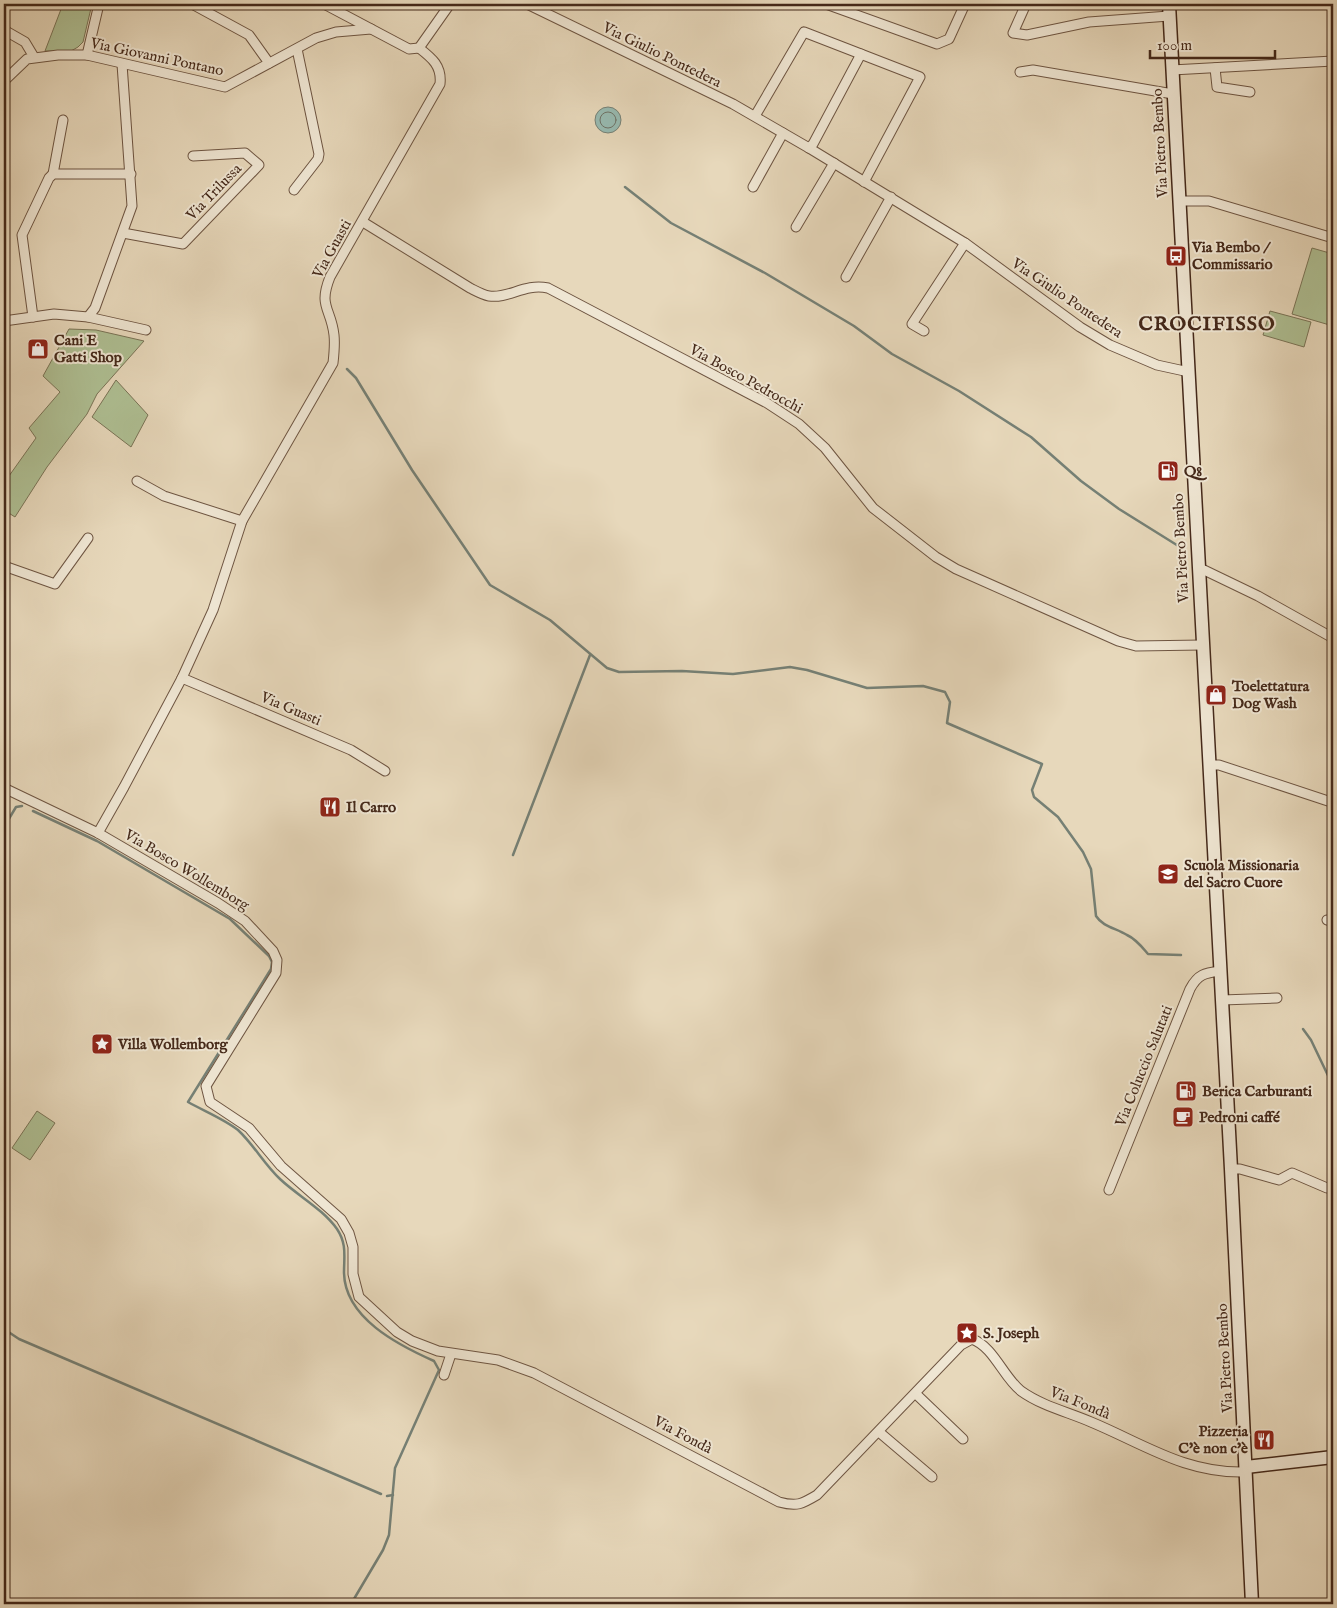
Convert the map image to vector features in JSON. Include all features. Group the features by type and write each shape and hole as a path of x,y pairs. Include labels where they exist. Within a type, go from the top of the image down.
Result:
{"main road":[{"name":"Via Pietro Bembo","path":"1169,10 1232,1170 1252,1604"},
{"path":"1246,1470 1333,1458"}],"street":[{"path":"87,55 99,4"},
{"path":"192,4 248,35 269,63"},
{"path":"324,4 410,50 419,48 450,4"},
{"name":"Via Giulio Pontedera","path":"527,4 755,116 964,243 1080,327 1110,345 1157,365 1189,372"},
{"path":"826,4 937,44 949,39 965,4"},
{"path":"1026,4 1014,33 1027,35 1089,22 1169,10"},
{"name":"Via Giovanni Pontano","path":"34,57 87,55 118,61 122,64 150,68 225,87 297,49 336,32 370,29"},
{"path":"4,30 23,40 34,57 20,64 4,81"},
{"path":"755,116 804,32 920,77 864,182"},
{"path":"20,64 23,40"},
{"name":"Via Guasti","path":"98,833 182,678 213,610 242,521 333,363 334,334 324,293 330,277 440,84 441,76 438,65 419,48"},
{"path":"294,190 318,160 319,154 297,49"},
{"path":"809,148 861,54"},
{"path":"1172,70 1333,62"},
{"path":"88,317 94,308 132,206 122,64"},
{"path":"1215,68 1217,87 1250,92"},
{"path":"1020,72 1033,70 1174,94"},
{"path":"33,316 22,235 53,174 63,120"},
{"path":"753,187 784,133"},
{"name":"Via Trilussa","path":"123,232 183,244 259,165 245,153 193,156"},
{"path":"796,227 834,163"},
{"path":"53,174 131,174"},
{"path":"846,277 891,197"},
{"path":"1179,200 1209,201 1333,238"},
{"name":"Via Bosco Pedrocchi","path":"363,222 470,288 489,296 503,296 536,286 548,288 767,403 798,424 825,448 872,508 936,557 956,569 1118,641 1136,646 1202,645"},
{"path":"924,330 912,324 964,243"},
{"path":"4,321 54,314 83,319 88,317 146,330"},
{"path":"137,481 164,496 242,521"},
{"path":"4,566 55,584 88,538"},
{"path":"1199,570 1204,570 1231,582 1333,638"},
{"name":"Via Guasti","path":"182,678 351,750 385,771"},
{"path":"1210,765 1219,765 1328,801"},
{"name":"Via Bosco Wollemborg","path":"4,788 98,833 218,903 245,921 273,951 277,960 274,978 206,1086 210,1102 249,1128 281,1166 341,1219 350,1233 353,1248 355,1286 364,1303 405,1337 451,1354"},
{"name":"Via Coluccio Salutati","path":"1109,1190 1195,979 1201,975 1220,971"},
{"path":"1222,1000 1277,998"},
{"path":"1232,1170 1240,1169 1279,1180 1292,1173 1327,1188"},
{"name":"Via Fondà","path":"451,1354 498,1360 534,1373 779,1502 792,1506 805,1502 817,1494 916,1394 961,1345 972,1339 985,1346 1010,1383 1038,1401 1099,1425 1172,1460 1206,1468 1246,1470"},
{"path":"444,1375 451,1354"},
{"path":"916,1394 963,1439"},
{"path":"879,1432 932,1477"}],"green space":[{"path":"63,4 92,4 83,42 71,51 45,51"},
{"path":"1312,248 1333,254 1333,326 1292,314"},
{"path":"1270,311 1311,322 1304,347 1263,335"},
{"path":"69,329 96,330 144,341 97,394 87,414 47,467 15,517 4,510 4,483 36,438 29,428 60,392 43,376"},
{"path":"116,380 148,415 131,447 92,417"},
{"path":"37,1111 55,1123 30,1160 12,1148"}],"water":[{"path":"608,107 618,110 621,120 618,130 608,133 598,130 595,120 598,110"}],"waterway":[{"path":"625,187 671,223 765,273 854,326 892,354 959,391 1031,437 1081,481 1119,509 1180,547"},
{"path":"347,369 356,378 412,470 490,585 550,620 607,668 619,672 682,671 733,674 790,667 807,670 867,688 923,686 945,692 950,702 947,723 1042,764 1032,790 1034,797 1058,817 1083,852 1091,869 1096,916 1099,920 1139,943 1148,954 1181,955"},
{"path":"513,855 590,655"},
{"path":"4,827 16,807 22,806"},
{"path":"33,811 97,841 230,919 269,956 272,962 271,969 188,1102 238,1130 280,1179 318,1209 331,1222 342,1240 344,1273 347,1289 353,1303 376,1328 405,1347 434,1361 439,1370 395,1468 389,1535 383,1550 351,1604"},
{"path":"1303,1029 1311,1040 1333,1086"},
{"path":"4,1329 19,1339 381,1494"},
{"path":"387,1496 393,1495"}],"place":[{"name":"Via Bembo / Commissario","path":"1176,256"},
{"name":"Cani E Gatti Shop","path":"38,349"},
{"name":"Q8","path":"1168,471"},
{"name":"Toelettatura Dog Wash","path":"1216,695"},
{"name":"Il Carro","path":"330,807"},
{"name":"Scuola Missionaria del Sacro Cuore","path":"1168,874"},
{"name":"Villa Wollemborg","path":"102,1044"},
{"name":"Berica Carburanti","path":"1186,1091"},
{"name":"Pedroni caffé","path":"1183,1117"},
{"name":"S. Joseph","path":"967,1333"},
{"name":"Pizzeria C'è non c'è","path":"1264,1440"}],"district":[{"name":"CROCIFISSO","path":"1207,324"}]}
